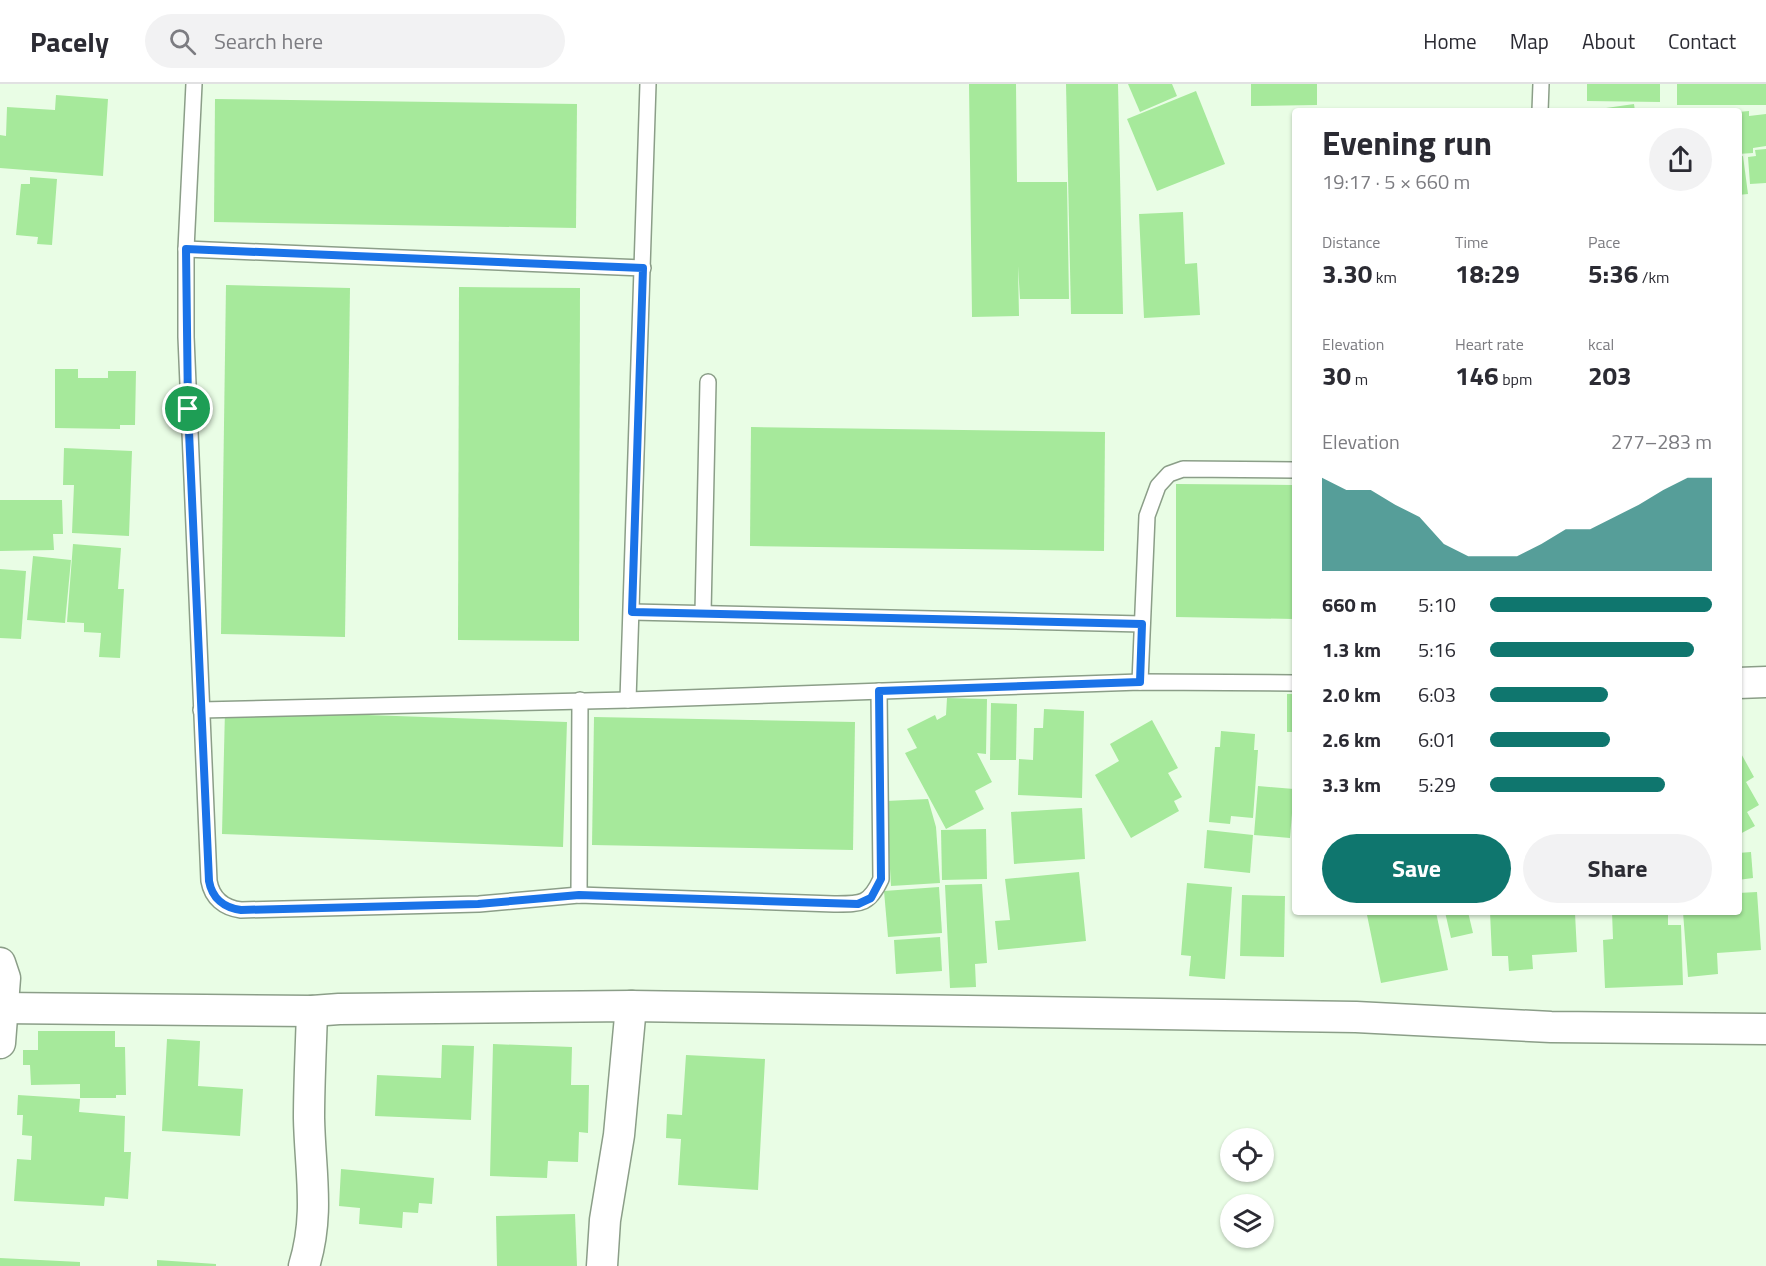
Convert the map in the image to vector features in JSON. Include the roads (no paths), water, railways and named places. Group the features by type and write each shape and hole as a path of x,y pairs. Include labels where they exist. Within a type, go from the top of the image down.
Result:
{"street":[{"path":"1742,683 1766,682"},
{"path":"0,963 5,978 0,1043"},
{"path":"2,1008 312,1011 631,1006 1345,1017 1551,1027 1766,1029"},
{"path":"602,1266 605,1220 619,1135 631,1006"},
{"path":"304,1266 313,1237 315,1200 309,1120 312,1011"}],"lane":[{"path":"194,84 186,249 188,409 209,881 214,895 227,906 241,910 478,904 579,895 858,904 871,898 881,879 879,691"},
{"path":"628,700 648,84"},
{"path":"1540,84 1540,108"},
{"path":"186,249 643,268"},
{"path":"703,613 708,382"},
{"path":"1140,682 1148,516 1158,486 1169,474 1183,469 1292,470"},
{"path":"632,612 1142,624"},
{"path":"201,710 628,700 1140,682 1292,683"},
{"path":"579,895 580,700"}]}
